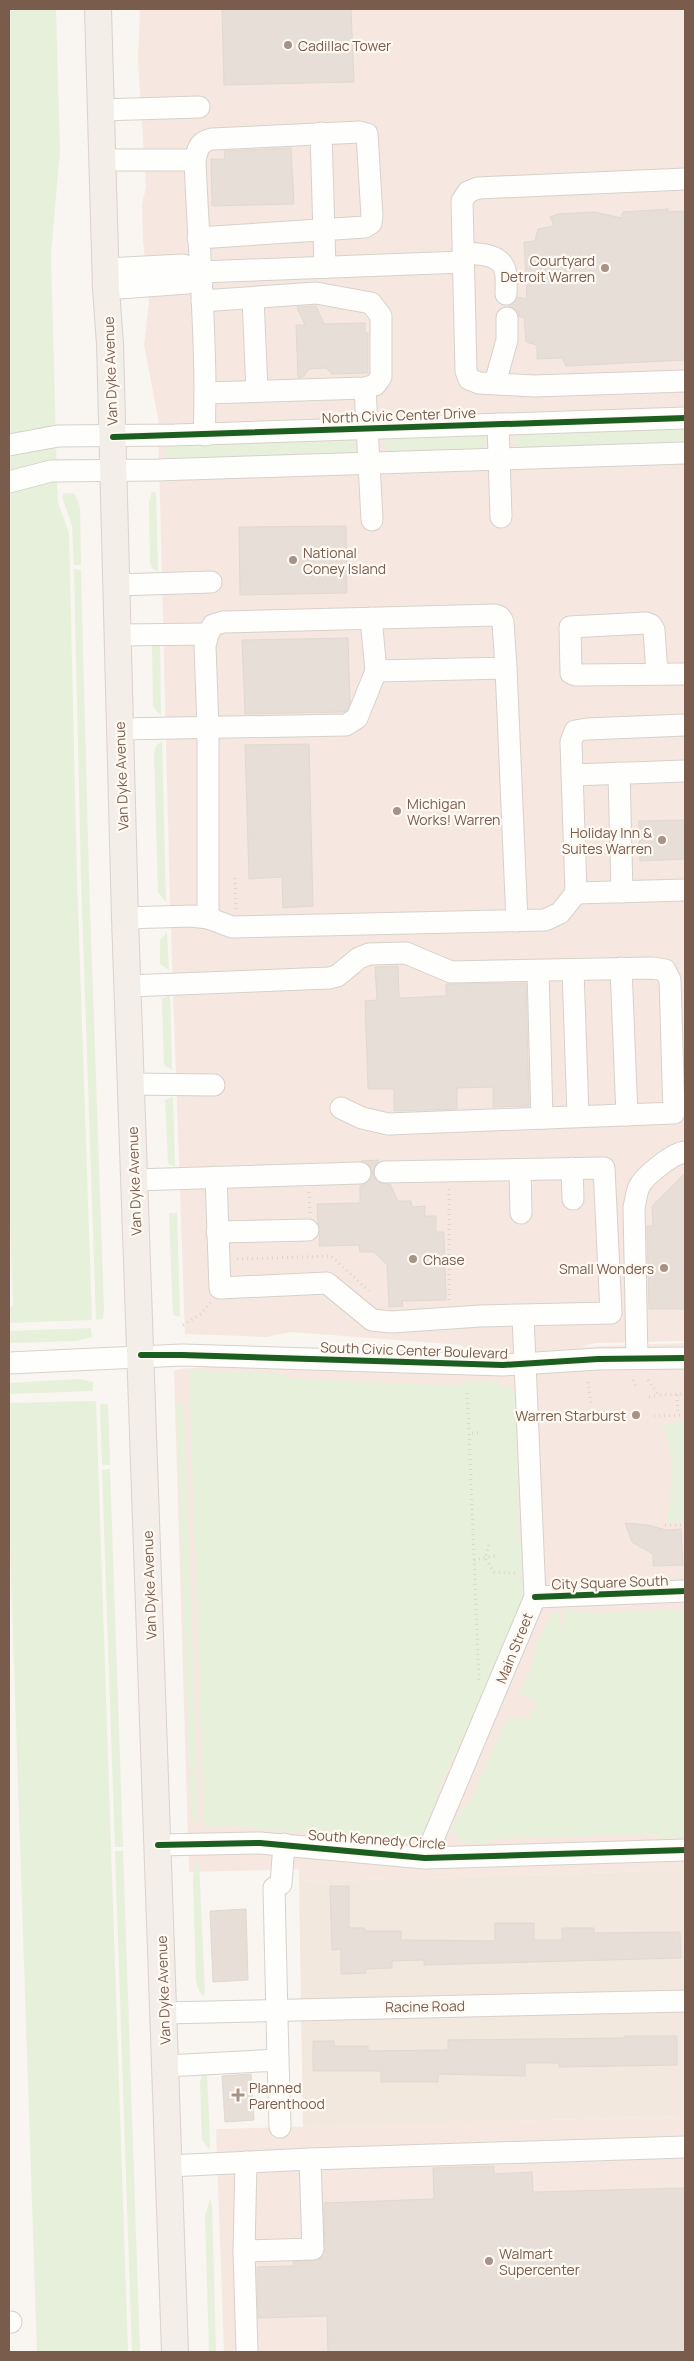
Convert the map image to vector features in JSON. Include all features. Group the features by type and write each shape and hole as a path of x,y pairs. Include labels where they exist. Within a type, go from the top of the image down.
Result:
{"main road":[{"name":"Van Dyke Avenue","path":"98,9 114,470 130,1084 175,2352"}],"street":[{"path":"101,110 199,107"},
{"path":"198,238 365,227 371,223 372,216 369,140 367,134 360,132 320,133 212,139 203,141 198,148 195,160 198,238 202,301 205,434"},
{"path":"320,133 324,267"},
{"path":"102,160 195,160"},
{"path":"685,179 478,188 468,192 462,201 466,370 469,379 479,383 534,386 685,381"},
{"path":"106,279 183,265 200,272 324,267 487,255 499,262 505,270 506,294"},
{"path":"202,301 316,294 371,302 381,316 381,376 376,385 364,388 205,393"},
{"path":"253,298 257,391"},
{"path":"495,383 507,340 507,318"},
{"path":"364,388 368,429 372,520"},
{"name":"North Civic Center Drive","path":"9,447 58,436 113,437 685,418"},
{"path":"498,424 501,517"},
{"path":"9,447 13,480 51,471 499,460 685,453"},
{"path":"117,585 211,582"},
{"path":"208,918 208,728 205,646 213,625 223,622 495,616 500,617 503,622 517,921"},
{"path":"120,729 346,725 357,718 376,671 372,618"},
{"path":"118,634 208,634"},
{"path":"376,671 506,668"},
{"path":"657,674 685,674"},
{"path":"125,918 208,918 232,927 545,920 560,913 576,893 571,742 575,731 685,725"},
{"path":"572,775 685,771"},
{"path":"619,773 622,892"},
{"path":"576,893 685,890"},
{"path":"128,986 329,978 337,976 359,958 369,954 406,953 451,972 652,968 665,970 670,980 680,1114 388,1124 362,1118 341,1108"},
{"path":"621,968 627,1115"},
{"path":"573,970 578,1116"},
{"path":"538,971 542,1118"},
{"path":"130,1084 214,1085"},
{"path":"637,1358 634,1207 637,1194 639,1186 662,1164 681,1152 685,1152"},
{"path":"572,1168 573,1199"},
{"path":"216,1177 220,1288 328,1283 372,1320 392,1322 523,1316 576,1306 610,1313 604,1168 385,1172"},
{"path":"520,1170 521,1213"},
{"path":"134,1180 360,1173"},
{"path":"217,1232 308,1230"},
{"name":"Main Street","path":"425,1858 535,1598 523,1316"},
{"name":"South Civic Center Boulevard","path":"9,1363 141,1355 526,1364 637,1358 685,1358"},
{"name":"City Square South","path":"535,1598 685,1591"},
{"name":"South Kennedy Circle","path":"158,1845 211,1843 284,1844 425,1858 685,1850"},
{"path":"280,2127 274,1888 281,1884 284,1876 284,1844"},
{"name":"Racine Road","path":"164,2013 685,2001"},
{"path":"166,2066 278,2060"},
{"path":"169,2166 310,2159 685,2147"},
{"path":"244,2251 313,2249 310,2159"},
{"path":"246,2162 244,2251 247,2352"}],"path":[{"path":"235,878 236,909"},
{"path":"445,1303 451,1298 449,1202"},
{"path":"227,1259 331,1256 372,1294"},
{"path":"183,1325 201,1314 210,1304"},
{"path":"633,1380 637,1389"},
{"path":"648,1380 658,1395"},
{"path":"588,1382 591,1404"},
{"path":"467,1394 479,1689 494,1698"},
{"path":"649,1398 658,1395 685,1394"},
{"path":"677,1395 678,1415"},
{"path":"654,1416 685,1415"},
{"path":"469,1433 478,1433"},
{"path":"665,1526 685,1525"},
{"path":"489,1545 485,1558 494,1572 522,1573"},
{"path":"474,1560 498,1555"}],"shaded area":[{"path":"140,9 685,9 685,1341 596,1343 581,1347 685,1343 685,1870 299,1882 299,1869 189,1872 174,1371 178,1369 467,1350 461,1345 291,1332 267,1337 185,1334 170,903 158,418 144,345 149,303 143,240 142,204 146,187 138,61"},
{"path":"685,1870 685,2116 303,2127 299,1882"},
{"path":"685,2116 685,2352 224,2352 216,2129"}],"green space":[{"path":"9,9 56,9 60,151 51,254 57,481 58,503 69,533 77,878 92,1320 9,1323 9,1307 13,1306 9,1191"},
{"path":"685,427 685,444 516,448 513,441 516,434"},
{"path":"483,435 486,442 483,449 480,450 388,452 384,446 387,438"},
{"path":"353,439 355,450 350,455 168,459 165,452 168,445"},
{"path":"152,492 156,492 158,572 152,568 150,562 149,502"},
{"path":"64,493 75,494 80,507 81,565 74,565 72,526 62,497"},
{"path":"74,569 81,570 89,878 104,1309 103,1319 96,1320 81,878"},
{"path":"160,640 161,715 153,705 152,645"},
{"path":"162,741 166,902 158,892 154,753 156,746"},
{"path":"167,932 169,970 160,964 160,941"},
{"path":"170,995 172,1070 164,1065 162,999"},
{"path":"173,1097 175,1167 168,1164 165,1100"},
{"path":"169,1213 177,1213 180,1317 173,1315"},
{"path":"91,1328 92,1337 76,1341 9,1343 9,1331"},
{"path":"189,1370 280,1373 287,1378 458,1386 466,1382 498,1382 502,1387 510,1384 514,1394 519,1397 519,1430 516,1438 519,1538 523,1549 524,1569 520,1573 520,1577 524,1580 524,1597 504,1649 437,1792 437,1804 422,1834 416,1836 413,1846 390,1846 379,1840 308,1830 295,1833 236,1826 204,1827"},
{"path":"80,1379 93,1382 93,1391 9,1394 9,1383"},
{"path":"96,1401 128,2352 37,2352 9,1515 9,1403"},
{"path":"184,1403 197,1769 189,1769 176,1404"},
{"path":"100,1404 108,1404 110,1465 102,1465"},
{"path":"685,1422 685,1522 667,1523 671,1461 663,1423"},
{"path":"110,1469 123,1847 115,1847 102,1470"},
{"path":"567,1609 593,1613 685,1609 685,1836 663,1839 654,1834 495,1839 484,1844 458,1842 459,1837 452,1834 454,1821 468,1804 508,1718 529,1719 538,1702 519,1694 533,1664 537,1642 549,1618 555,1611 559,1614 562,1628 565,1627 563,1613"},
{"path":"197,1773 198,1826 191,1816 189,1774"},
{"path":"115,1851 123,1851 140,2352 132,2352"},
{"path":"199,1861 205,1993 203,1996 199,1991 196,1981 193,1877 194,1867"},
{"path":"207,2072 209,2149 202,2140 200,2082 202,2076"},
{"path":"210,2199 212,2205 216,2352 209,2352 205,2216"}],"building":[{"name":"Cadillac Tower","path":"222,9 351,9 354,82 224,85"},
{"path":"291,148 294,204 212,206 211,159 225,159 224,151"},
{"name":"Courtyard Detroit Warren","path":"668,209 668,212 685,211 685,360 566,366 562,358 537,359 537,345 526,342 524,317 519,317 518,311 509,306 518,297 527,299 524,242 535,241 538,229 554,226 550,217 558,214 595,212 621,218 623,212"},
{"path":"316,306 324,324 365,323 365,333 368,333 368,373 332,374 326,368 309,369 303,377 298,378 296,325 305,325 297,307"},
{"path":"346,526 347,593 240,595 239,527"},
{"path":"348,638 350,702 347,710 343,712 245,714 242,640"},
{"path":"309,744 313,906 283,908 282,877 249,879 245,745"},
{"name":"Holiday Inn & Suites Warren","path":"685,820 685,859 640,861 639,821"},
{"path":"398,966 399,998 446,996 446,984 526,983 529,1106 493,1107 493,1087 457,1088 457,1109 394,1111 394,1089 368,1089 365,1001 377,1000 375,967"},
{"name":"Chase","path":"379,1160 373,1172 375,1179 379,1183 390,1184 398,1201 411,1201 412,1207 425,1206 425,1216 436,1216 436,1232 444,1232 446,1300 402,1301 403,1306 389,1307 387,1265 374,1252 360,1252 359,1245 319,1246 320,1229 317,1204 360,1203 360,1186 367,1183 372,1173 370,1166 361,1161"},
{"name":"Small Wonders","path":"685,1173 685,1309 649,1309 647,1226 653,1226 652,1206"},
{"path":"625,1523 648,1525 666,1530 681,1529 683,1565 653,1566 653,1554 632,1542"},
{"path":"330,1886 349,1886 349,1928 365,1928 365,1931 401,1931 401,1940 495,1941 495,1923 534,1923 534,1940 562,1940 562,1928 594,1928 594,1933 680,1932 681,1958 424,1965 424,1960 392,1961 392,1968 366,1969 366,1973 341,1974 341,1949 332,1950"},
{"path":"246,1909 248,1980 213,1982 210,1911"},
{"path":"624,2036 677,2036 677,2065 559,2067 559,2063 525,2063 525,2076 438,2074 438,2082 381,2082 381,2071 313,2071 313,2041 334,2041 334,2046 368,2046 368,2051 448,2050 448,2040 624,2038"},
{"name":"Planned Parenthood","path":"251,2074 254,2120 225,2122 222,2076"},
{"name":"Walmart Supercenter","path":"494,2166 494,2174 532,2172 533,2192 685,2188 685,2352 328,2352 327,2316 258,2318 257,2267 293,2266 293,2262 320,2259 325,2249 324,2203 434,2199 433,2168"}],"cycle path":[{"path":"113,437 685,418"},
{"path":"141,1355 503,1365 598,1359 685,1358"},
{"path":"535,1597 685,1591"},
{"path":"158,1845 260,1843 425,1858 685,1850"}],"place":[{"name":"Cadillac Tower","path":"288,45"},
{"name":"Courtyard Detroit Warren","path":"605,268"},
{"name":"National Coney Island","path":"293,560"},
{"name":"Michigan Works! Warren","path":"397,811"},
{"name":"Holiday Inn & Suites Warren","path":"662,840"},
{"name":"Chase","path":"413,1259"},
{"name":"Small Wonders","path":"664,1268"},
{"name":"Warren Starburst","path":"636,1415"},
{"name":"Planned Parenthood","path":"238,2095"},
{"name":"Walmart Supercenter","path":"489,2261"}]}
